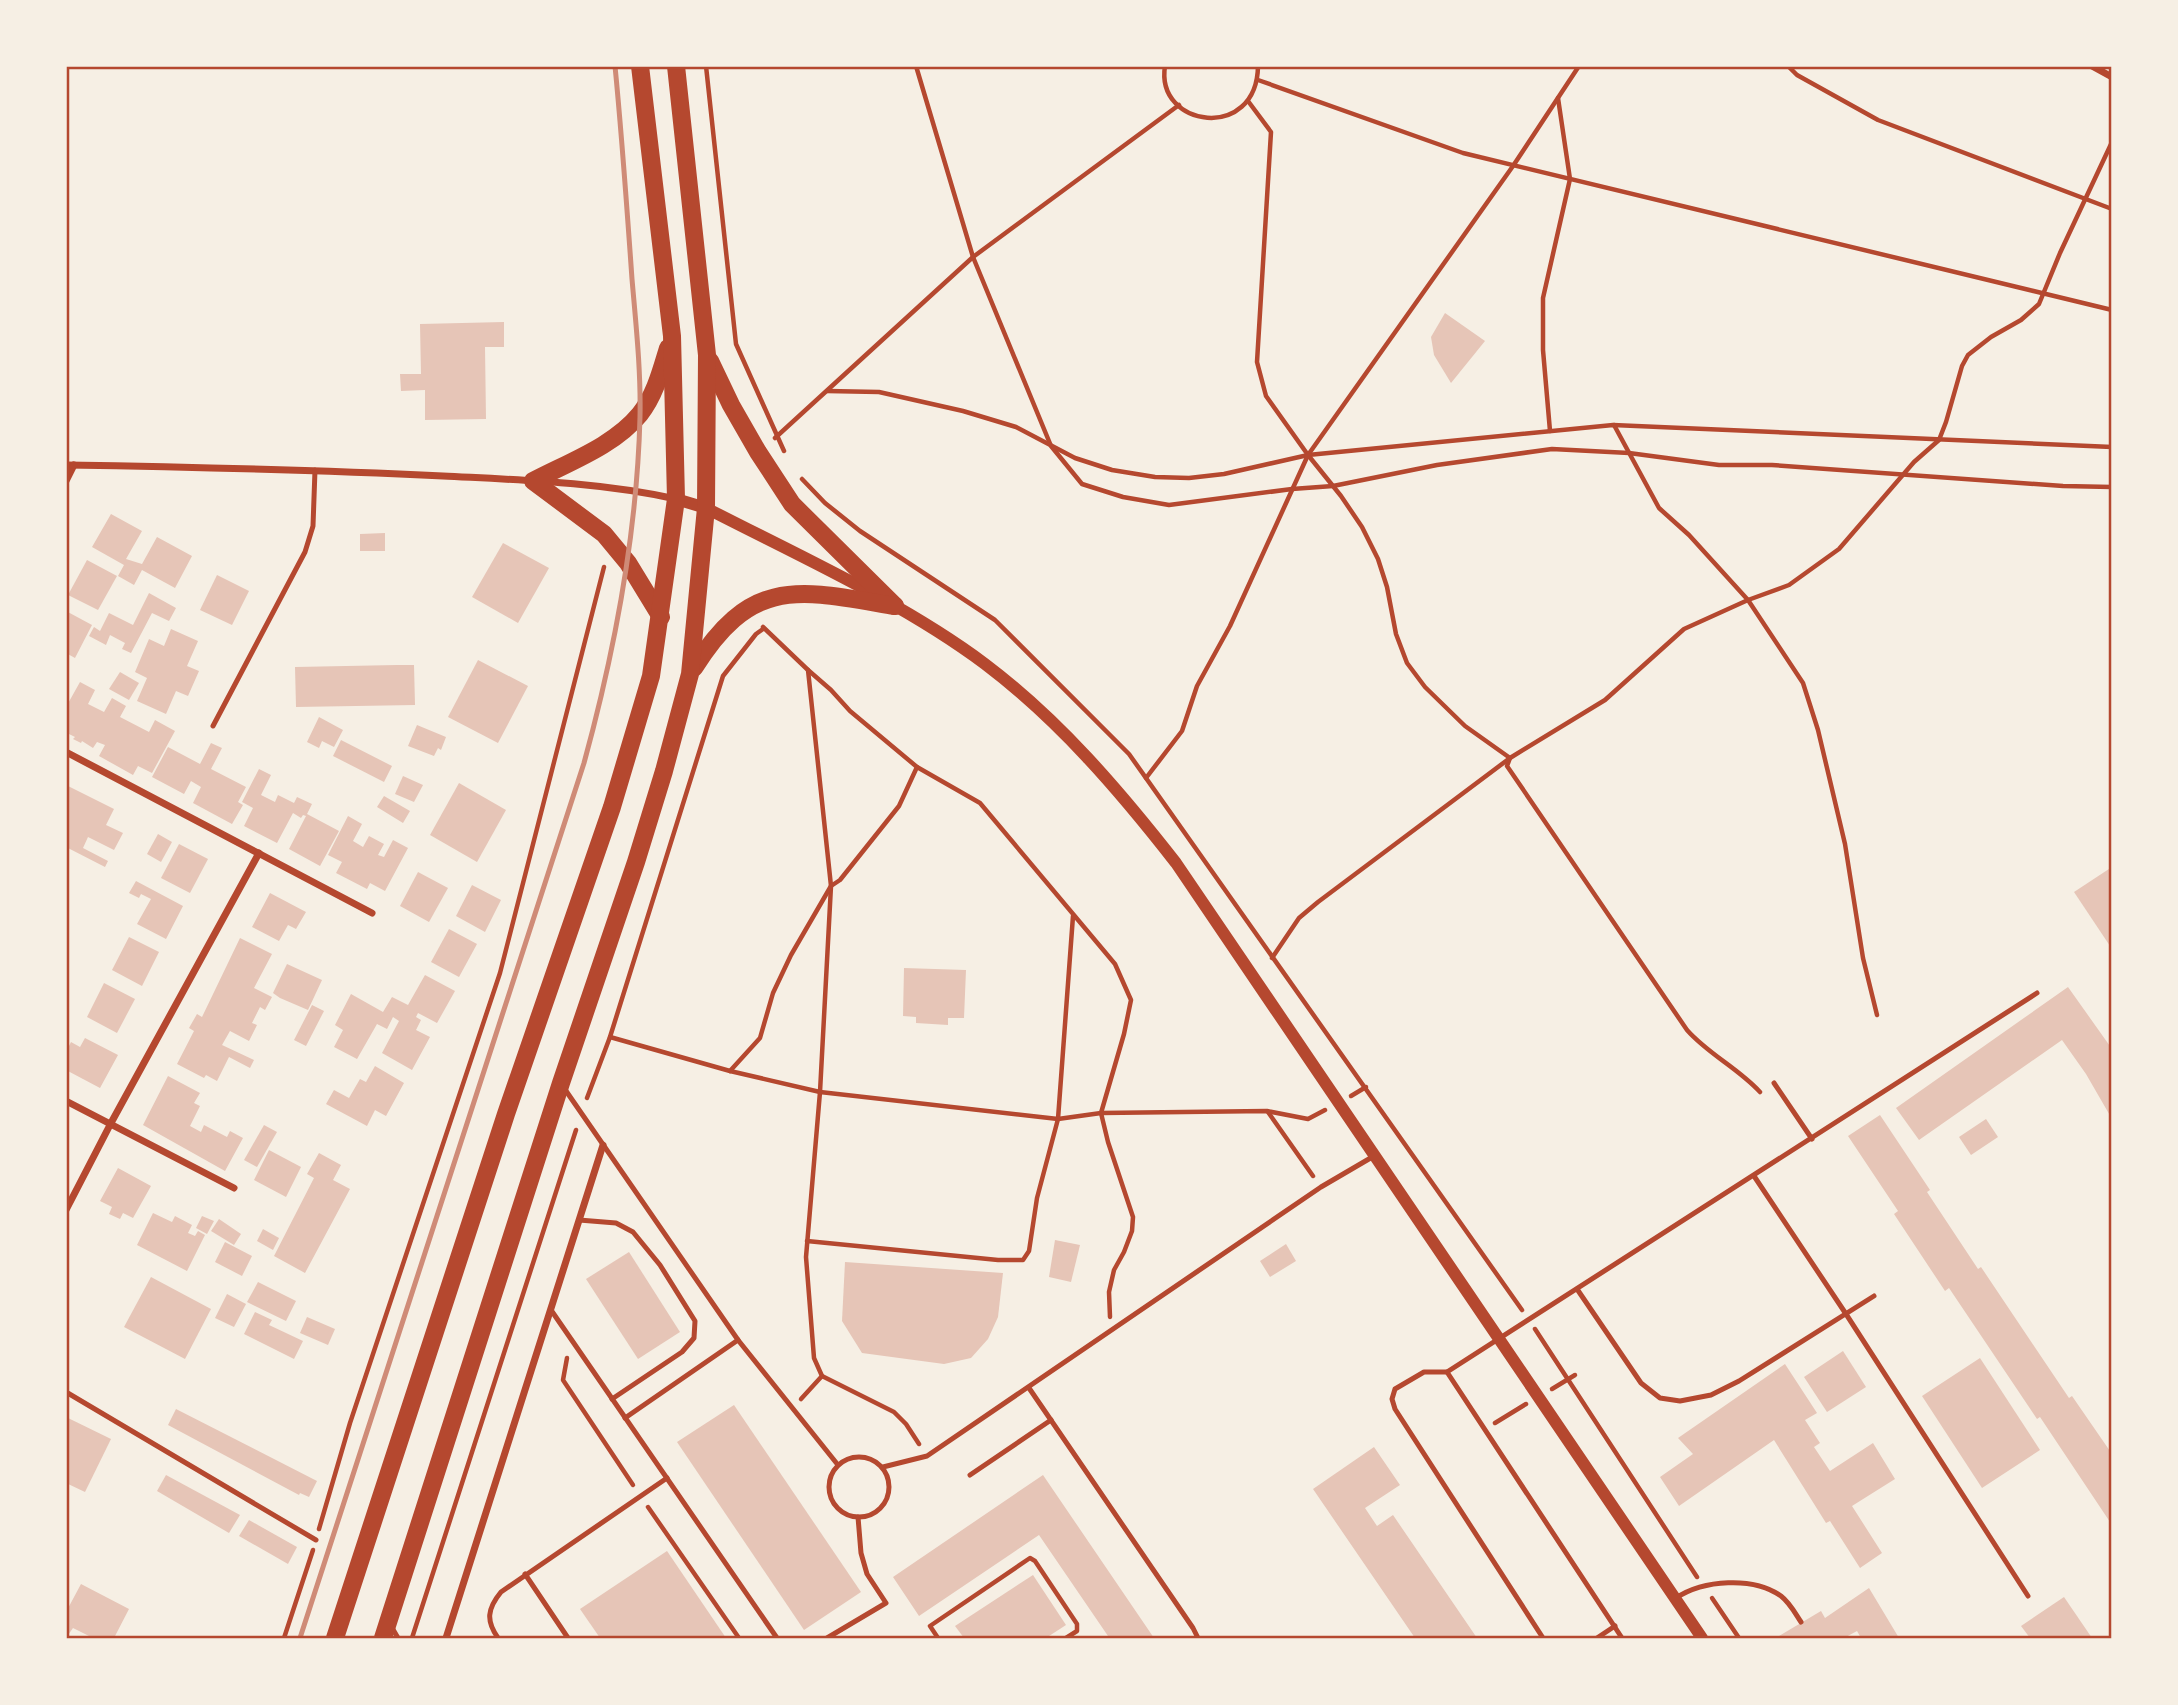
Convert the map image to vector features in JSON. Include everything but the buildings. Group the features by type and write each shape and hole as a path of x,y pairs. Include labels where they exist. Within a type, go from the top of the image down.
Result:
{"main road":[{"path":"335,1639 506,1114 616,793 650,676 661,617 676,499 672,336 640,66"},
{"path":"386,1631 561,1083 648,823 690,674 706,508 707,355 676,66"},
{"path":"661,617 628,563 604,534 533,481 609,441 640,414 656,387 672,336"},
{"path":"707,355 731,405 792,503 895,606"},
{"path":"690,674 712,639 752,604 782,595 822,594 895,606"}],"street":[{"path":"2092,66 2112,77"},
{"path":"66,481 70,465 315,469 605,486 676,499 706,508 895,606 985,664 1043,713 1090,758 1176,863 1702,1639"},
{"path":"66,752 372,913"},
{"path":"66,1210 259,853"},
{"path":"66,1101 234,1188"},
{"path":"446,1639 603,1145"}],"lane":[{"path":"213,726 305,552 313,526 315,469"},
{"path":"1543,1639 1395,1409 1392,1399 1395,1389 1424,1372 1447,1372 2037,993"},
{"path":"561,1083 738,1340 838,1465"},
{"path":"1774,1083 1812,1139"},
{"path":"883,1467 927,1456 1321,1187 1374,1156"},
{"path":"1754,1176 2028,1596"},
{"path":"579,1220 616,1223 633,1232 660,1265 695,1321 694,1338 682,1352 612,1399"},
{"path":"1577,1289 1641,1383 1660,1398 1680,1401 1711,1395 1739,1381 1874,1296"},
{"path":"551,1310 777,1639"},
{"path":"625,1419 738,1340"},
{"path":"1447,1372 1622,1639"},
{"path":"1029,1388 1186,1616 1198,1639"},
{"path":"66,1392 316,1539"},
{"path":"970,1475 1051,1420"},
{"path":"855,1457 875,1461 883,1467 890,1486 884,1505 868,1516 858,1517 848,1515 833,1503 829,1483 838,1465 855,1457"},
{"path":"498,1639 490,1626 489,1615 492,1604 501,1592 667,1478"},
{"path":"827,1639 886,1603 867,1574 861,1553 858,1517"},
{"path":"525,1574 568,1639"},
{"path":"1675,1598 1685,1592 1719,1584 1751,1584 1765,1587 1782,1597 1801,1622"},
{"path":"1597,1639 1615,1626"},
{"path":"386,1631 398,1639"}],"path":[{"path":"706,66 736,344 777,436"},
{"path":"916,66 972,257 1051,446 1082,484 1135,499 1169,505 1333,486 1437,465 1552,449 1629,453 1719,465 1772,465 2063,486 2112,487"},
{"path":"1166,66 1167,87 1179,105 1200,118 1215,119 1230,115 1253,95 1258,80 1258,66"},
{"path":"1146,778 1182,731 1197,686 1230,626 1308,455 1513,166 1580,66"},
{"path":"1788,66 1797,75 1878,120 2112,209"},
{"path":"1258,80 1463,153 2112,310"},
{"path":"1550,431 1543,350 1543,298 1570,179 1558,98"},
{"path":"1248,101 1270,132 1257,362 1266,396 1362,527 1378,559 1387,587 1396,634 1406,663 1425,687 1465,726 1510,758"},
{"path":"758,452 972,257 1179,105"},
{"path":"1272,958 1299,918 1510,758 1605,700 1685,629 1748,600 1789,585 1839,549 1914,462 1939,440 1962,366 1968,355 1990,337 2021,320 2039,304 2112,142"},
{"path":"827,391 879,392 963,411 1016,427 1075,458 1112,470 1155,477 1189,478 1224,474 1308,455 1613,425 2112,447"},
{"path":"1613,425 1659,508 1689,535 1748,600 1803,683 1845,844 1863,958 1877,1015"},
{"path":"284,1639 350,1423 500,973 604,567"},
{"path":"752,604 763,629 831,690 850,711 917,767 980,803 1115,964 1131,1000 1101,1113 1133,1217 1132,1231 1114,1270 1109,1292 1112,1332"},
{"path":"808,670 831,886 820,1092 806,1257 814,1358 822,1376 894,1412 906,1424 927,1456"},
{"path":"1510,758 1507,766 1687,1030 1697,1042 1740,1073 1760,1092"},
{"path":"730,1071 760,1038 773,993 791,955 831,886 840,880 898,806 917,767"},
{"path":"807,1241 975,1258 1023,1260 1029,1251 1037,1198 1058,1119 1073,915"},
{"path":"610,1037 730,1071 820,1092 1058,1119 1101,1113 1267,1111 1308,1119 1338,1103"},
{"path":"1267,1111 1321,1187"},
{"path":"1528,1319 1738,1639"},
{"path":"792,1409 822,1376"},
{"path":"939,1639 930,1626 1030,1558 1035,1561 1077,1624 1077,1631 1066,1639"}],"railway":[{"path":"300,1638 584,763 615,635 634,505 640,400 615,66"}]}
